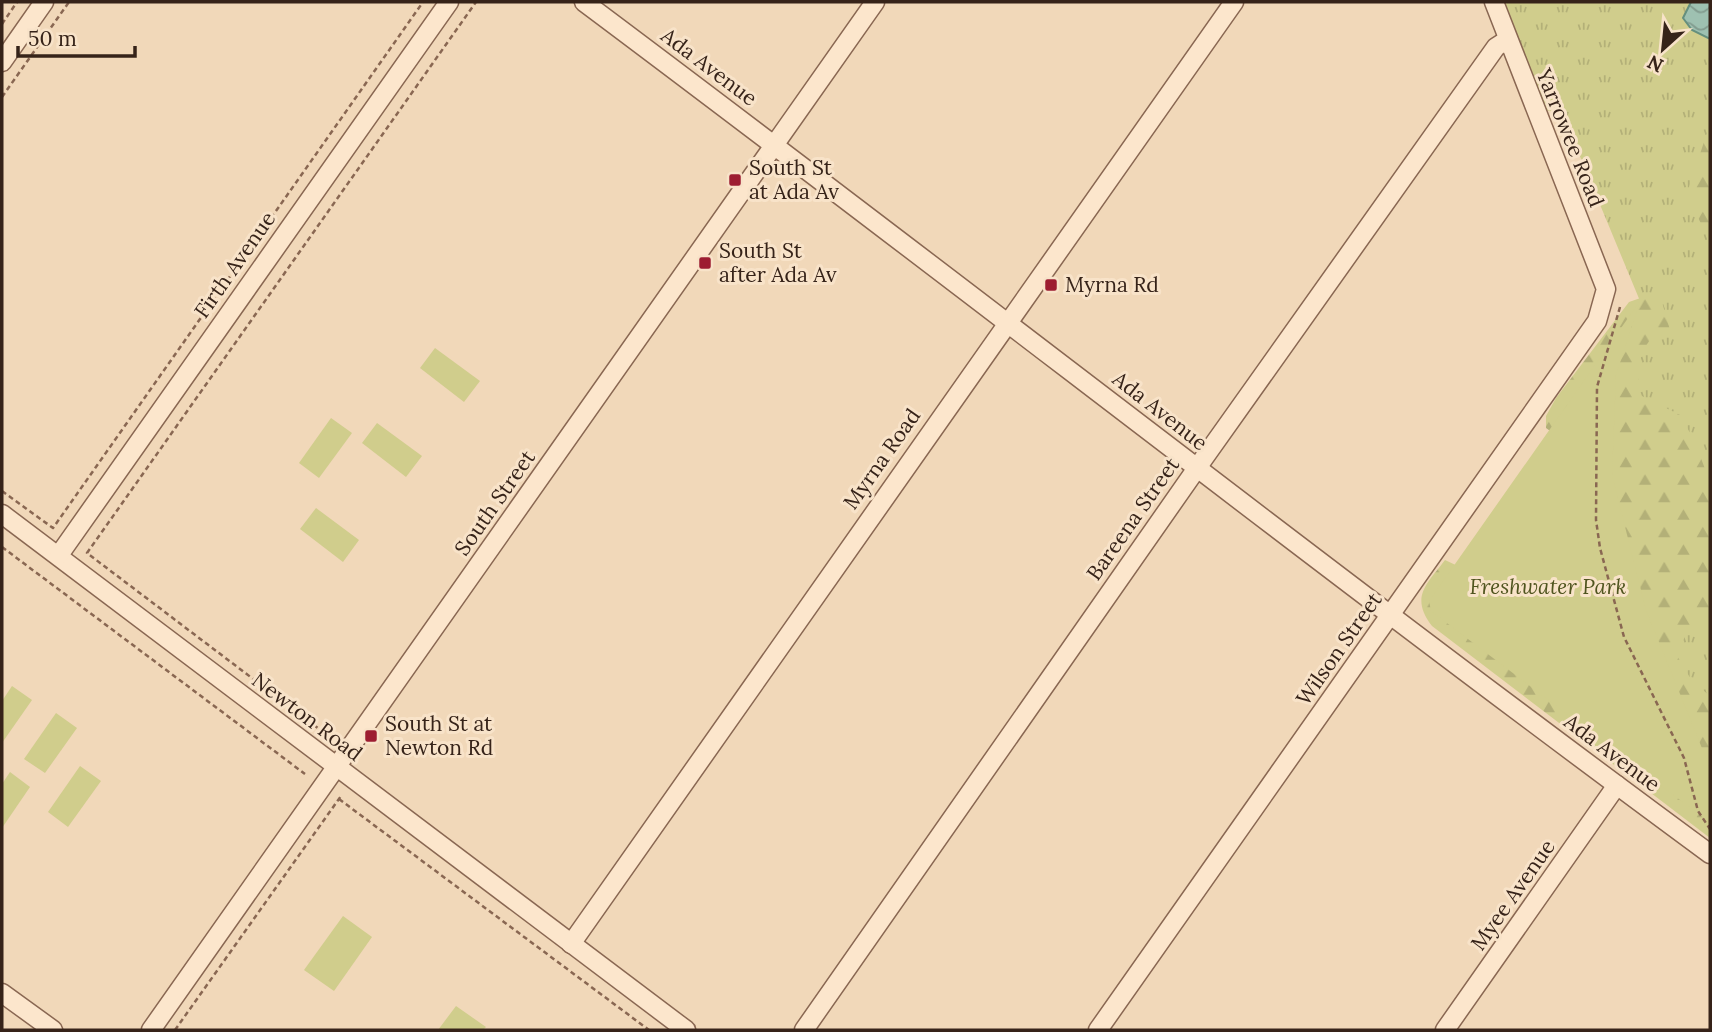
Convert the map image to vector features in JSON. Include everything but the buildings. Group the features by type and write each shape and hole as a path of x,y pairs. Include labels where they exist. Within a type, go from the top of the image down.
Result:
{"street":[{"path":"2,62 44,2"},
{"name":"Firth Avenue","path":"59,555 449,2"},
{"name":"Ada Avenue","path":"584,2 1008,320 1196,468 1710,854"},
{"name":"South Street","path":"151,1030 875,2"},
{"name":"Myrna Road","path":"571,944 1234,2"},
{"name":"Yarrowee Road","path":"1494,2 1507,40 1613,294"},
{"name":"Bareena Street","path":"804,1030 1196,468 1496,47 1507,40"},
{"name":"Wilson Street","path":"1098,1030 1586,338 1613,294"},
{"name":"Newton Road","path":"2,514 687,1030"},
{"name":"Myee Avenue","path":"1445,1030 1617,785"},
{"path":"2,993 53,1030"}],"path":[{"path":"2,23 17,2"},
{"path":"2,97 69,2"},
{"path":"2,491 52,528 423,2"},
{"path":"331,738 87,553 476,2"},
{"path":"1613,294 1618,322 1597,387 1596,520 1600,548 1624,637 1684,758 1698,811 1710,829"},
{"path":"2,547 305,774"},
{"path":"175,1030 340,797 649,1030"}],"green space":[{"path":"1499,2 1710,2 1710,768 1612,475 1640,301 1562,113 1544,110"},
{"path":"1710,124 1710,243 1696,213 1689,187"},
{"name":"Freshwater Park","path":"1649,295 1662,302 1670,330 1662,337 1652,338 1643,351 1639,372 1640,395 1680,415 1694,440 1710,482 1710,628 1700,624 1688,631 1676,654 1692,681 1710,696 1710,838 1432,626 1425,616 1421,599 1427,584 1445,560 1462,568 1553,433 1546,428 1546,416 1556,398 1629,302"},
{"name":"Freshwater Park","path":"1640,301 1616,375 1612,475 1646,610 1710,768 1709,822 1431,611 1429,601"},
{"path":"435,348 480,381 464,402 420,368"},
{"path":"331,418 352,433 319,478 299,463"},
{"path":"377,423 422,456 406,477 362,443"},
{"path":"316,508 359,540 343,562 300,529"},
{"path":"12,686 32,700 2,743 2,701"},
{"path":"56,713 77,728 45,773 24,759"},
{"path":"80,766 101,781 68,827 48,812"},
{"path":"10,772 30,787 2,828 2,784"},
{"path":"343,916 372,937 334,991 304,970"},
{"path":"456,1006 486,1027 483,1030 438,1030"}],"water":[{"path":"1691,2 1710,2 1710,39 1692,30 1683,18"}],"place":[{"name":"South St at Ada Av","path":"735,180"},
{"name":"South St after Ada Av","path":"705,263"},
{"name":"Myrna Rd","path":"1051,285"},
{"name":"South St at Newton Rd","path":"371,736"}]}
